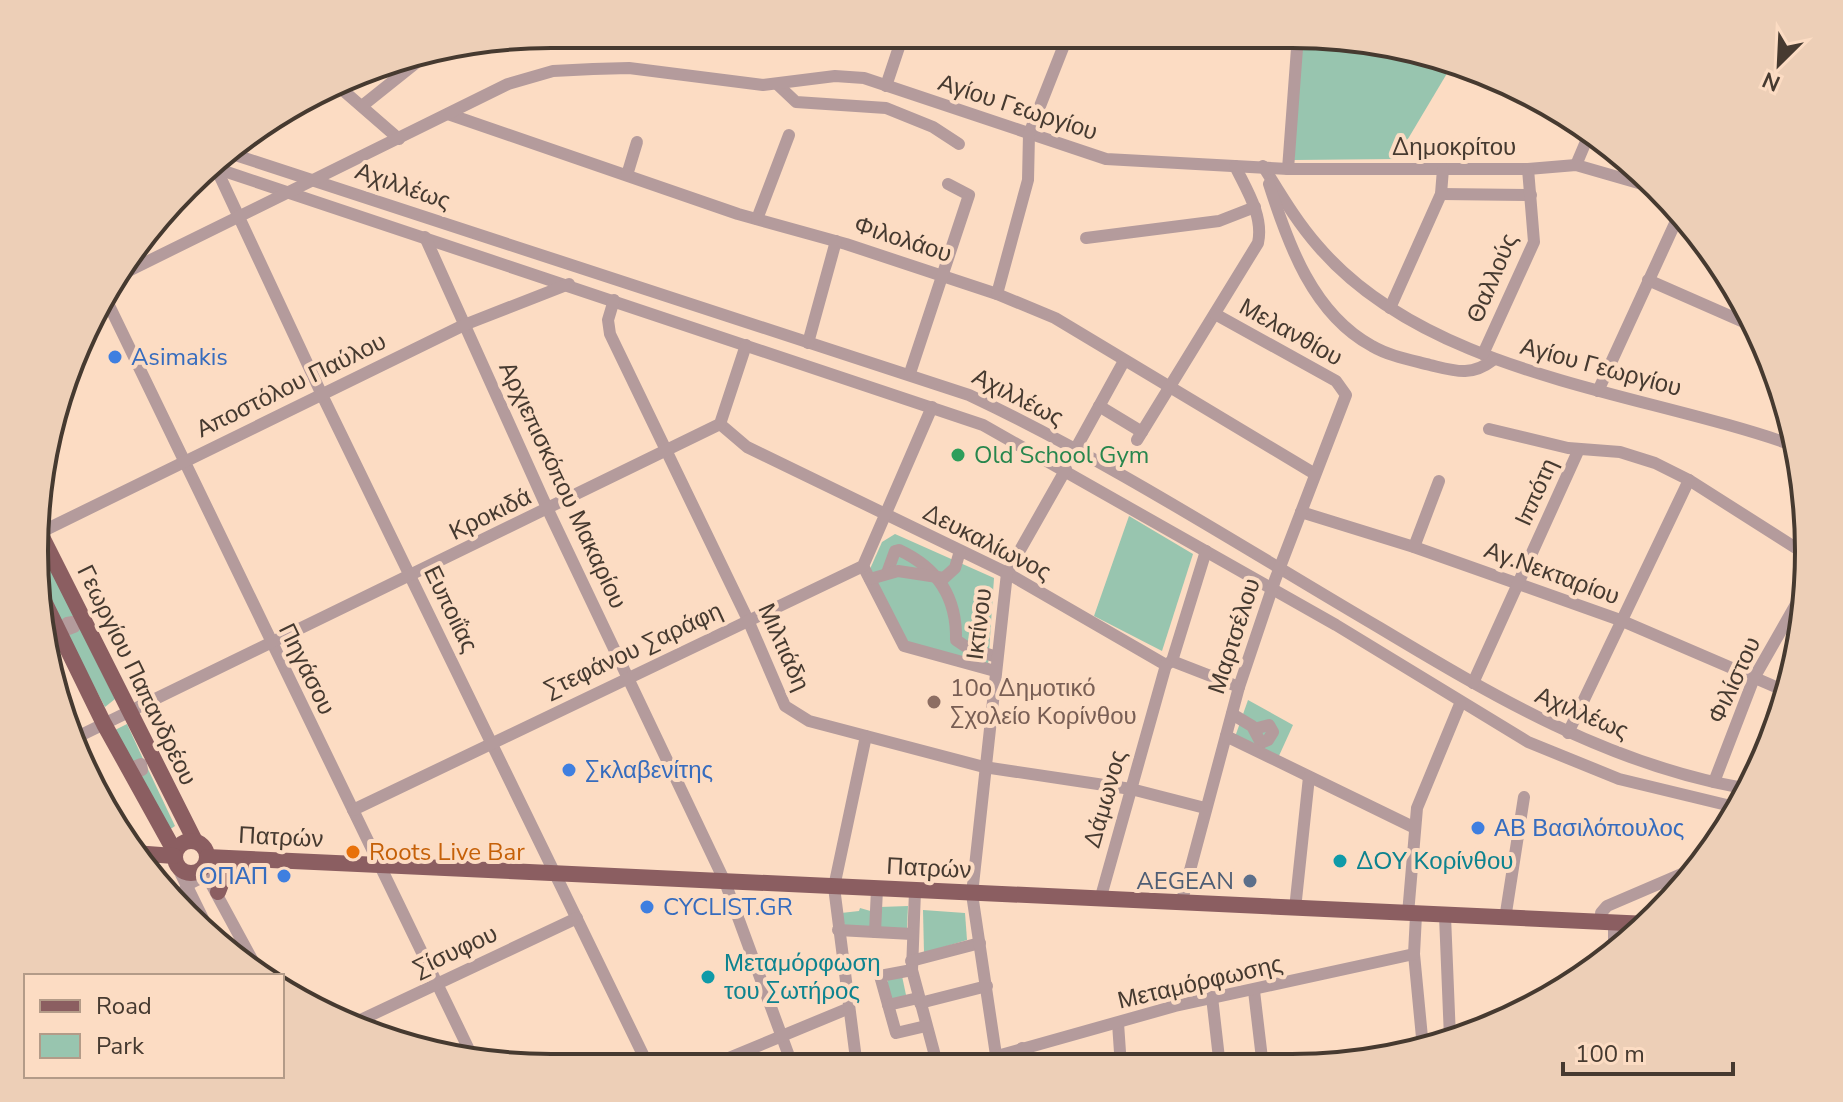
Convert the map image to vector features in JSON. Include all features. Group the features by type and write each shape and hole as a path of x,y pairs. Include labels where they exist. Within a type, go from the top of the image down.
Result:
{"main road":[{"name":"Γεωργίου Παπανδρέου","path":"48,561 104,724 195,841"},
{"name":"Γεωργίου Παπανδρέου","path":"51,605 71,625 128,713 140,767 176,858"},
{"path":"151,855 176,858 187,873 205,867 204,847 195,841 181,844 176,858"},
{"name":"Πατρών","path":"205,867 260,860 1629,924"},
{"path":"218,892 223,879 260,860"}],"street":[{"path":"886,86 899,48"},
{"path":"997,294 1028,180 1029,134 1062,48"},
{"path":"1288,169 1297,48"},
{"name":"Αγίου Γεωργίου","path":"136,267 508,84 553,71 629,68 778,85 835,76 864,78 1106,159 1263,166 1319,248 1390,308 1488,357 1598,391 1732,423 1782,441"},
{"path":"362,106 408,69"},
{"path":"778,85 796,102 886,108 933,127 959,144"},
{"path":"346,92 399,139"},
{"name":"Φιλολάου","path":"448,114 757,219 943,275 1055,318 1315,474"},
{"path":"757,219 789,135"},
{"path":"627,175 637,142"},
{"path":"1576,165 1585,143"},
{"name":"Αχιλλέως","path":"239,157 808,343 910,373 969,395 1075,450 1473,683 1568,733 1621,755 1736,787"},
{"name":"Δημοκρίτου","path":"1263,166 1288,169 1528,169 1576,165 1633,181"},
{"path":"1099,406 1139,436 1258,243 1260,233 1255,207 1235,166"},
{"path":"1263,166 1281,223 1301,268 1326,307 1354,333 1372,346 1401,357 1461,373 1476,371 1488,357"},
{"path":"1390,308 1441,194 1443,169"},
{"name":"Θαλλούς","path":"1488,357 1534,242 1528,169"},
{"name":"Αχιλλέως","path":"222,171 569,284 997,432 1375,648 1460,704 1528,742 1589,768 1664,792 1726,805"},
{"name":"Ευποιΐας","path":"217,175 643,1054"},
{"path":"910,373 969,195 948,184"},
{"path":"1441,194 1531,195"},
{"path":"1086,238 1219,221 1255,207"},
{"path":"1598,391 1674,224"},
{"name":"Αρχιεπισκόπου Μακαρίου","path":"425,237 548,510 725,882 789,1054"},
{"path":"808,343 836,241"},
{"path":"1648,280 1738,320"},
{"name":"Αποστόλου Παύλου","path":"49,527 464,325 569,284"},
{"name":"Μιλτιάδη","path":"614,300 608,320 610,334 748,620 781,697 792,713 809,721 984,767 1131,789 1205,808"},
{"name":"Πηγάσου","path":"110,308 270,644 468,1047"},
{"name":"Μελανθίου","path":"1215,314 1345,389"},
{"path":"720,424 746,345"},
{"path":"1075,450 1124,361"},
{"name":"Μαρτσέλου","path":"1181,904 1239,687 1279,569 1345,399 1345,389"},
{"path":"932,407 887,517 863,566 904,646 995,671"},
{"name":"Κροκιδά","path":"83,734 720,424"},
{"name":"Δευκαλίωνος","path":"720,424 747,447 1007,573 1169,663 1239,687"},
{"path":"1489,429 1579,449 1620,452 1655,463 1689,480 1795,547"},
{"name":"Ιππότη","path":"1473,683 1579,449"},
{"name":"Ικτίνου","path":"996,1054 972,894 995,671 1007,573 1066,469"},
{"path":"1568,733 1689,480"},
{"path":"1414,547 1439,481"},
{"name":"Αγ.Νεκταρίου","path":"1301,512 1414,547 1620,620 1776,687"},
{"path":"887,573 899,550 924,563 956,612 956,640 968,648 997,657"},
{"path":"870,579 887,573 917,572 937,579 950,575 960,551"},
{"name":"Δάμωνος","path":"1100,900 1169,663 1206,551"},
{"name":"Στεφάνου Σαράφη","path":"353,810 629,675 863,566"},
{"name":"Φιλίστου","path":"1714,782 1754,678 1791,612"},
{"path":"1422,1037 1412,914 1413,827 1425,786 1460,704"},
{"path":"1232,714 1254,729"},
{"path":"855,1054 834,887 866,736"},
{"path":"1226,736 1413,827"},
{"path":"1295,909 1309,777"},
{"path":"1505,919 1524,797"},
{"name":"Γεωργίου Παπανδρέου","path":"176,858 199,910"},
{"path":"182,893 205,867 249,953"},
{"path":"1613,938 1612,924 1603,909 1675,877"},
{"path":"875,932 877,889"},
{"path":"915,891 912,966 934,1054"},
{"path":"1445,916 1450,1028"},
{"name":"Σίσυφου","path":"365,1018 577,918"},
{"path":"838,930 912,934"},
{"path":"926,1026 896,1033 881,973 980,943"},
{"name":"Μεταμόρφωσης","path":"1000,1054 1212,997 1254,991 1414,954"},
{"path":"888,1005 987,986"},
{"path":"1254,991 1261,1054"},
{"path":"1212,997 1219,1054"},
{"path":"737,1054 847,1009"},
{"path":"1118,1023 1120,1054"},
{"path":"1022,1048 1024,1054"}],"green space":[{"path":"1301,48 1358,52 1447,73 1396,159 1294,160"},
{"path":"1129,516 1193,554 1162,651 1094,616"},
{"path":"895,534 994,578 988,667 910,646 870,569 882,542"},
{"path":"48,563 76,619 62,627 51,603"},
{"path":"79,626 115,699 105,707 65,632"},
{"path":"1248,700 1293,725 1278,758 1235,737"},
{"path":"127,724 144,761 133,765 115,730"},
{"path":"147,767 175,826 166,832 138,774"},
{"path":"908,906 907,928 882,929 879,925 880,907"},
{"path":"860,908 874,912 873,926 845,926 841,913 859,911"},
{"path":"923,910 965,913 967,940 924,953"},
{"path":"887,975 902,976 906,995 890,1002"}],"place":[{"name":"Asimakis","path":"115,357"},
{"name":"Old School Gym","path":"958,455"},
{"name":"10ο Δημοτικό Σχολείο Κορίνθου","path":"934,702"},
{"name":"Σκλαβενίτης","path":"569,770"},
{"name":"ΑΒ Βασιλόπουλος","path":"1478,828"},
{"name":"Roots Live Bar","path":"353,852"},
{"name":"ΔΟΥ Κορίνθου","path":"1340,861"},
{"name":"ΟΠΑΠ","path":"284,876"},
{"name":"AEGEAN","path":"1250,881"},
{"name":"CYCLIST.GR","path":"647,907"},
{"name":"Μεταμόρφωση του Σωτήρος","path":"708,977"}]}
